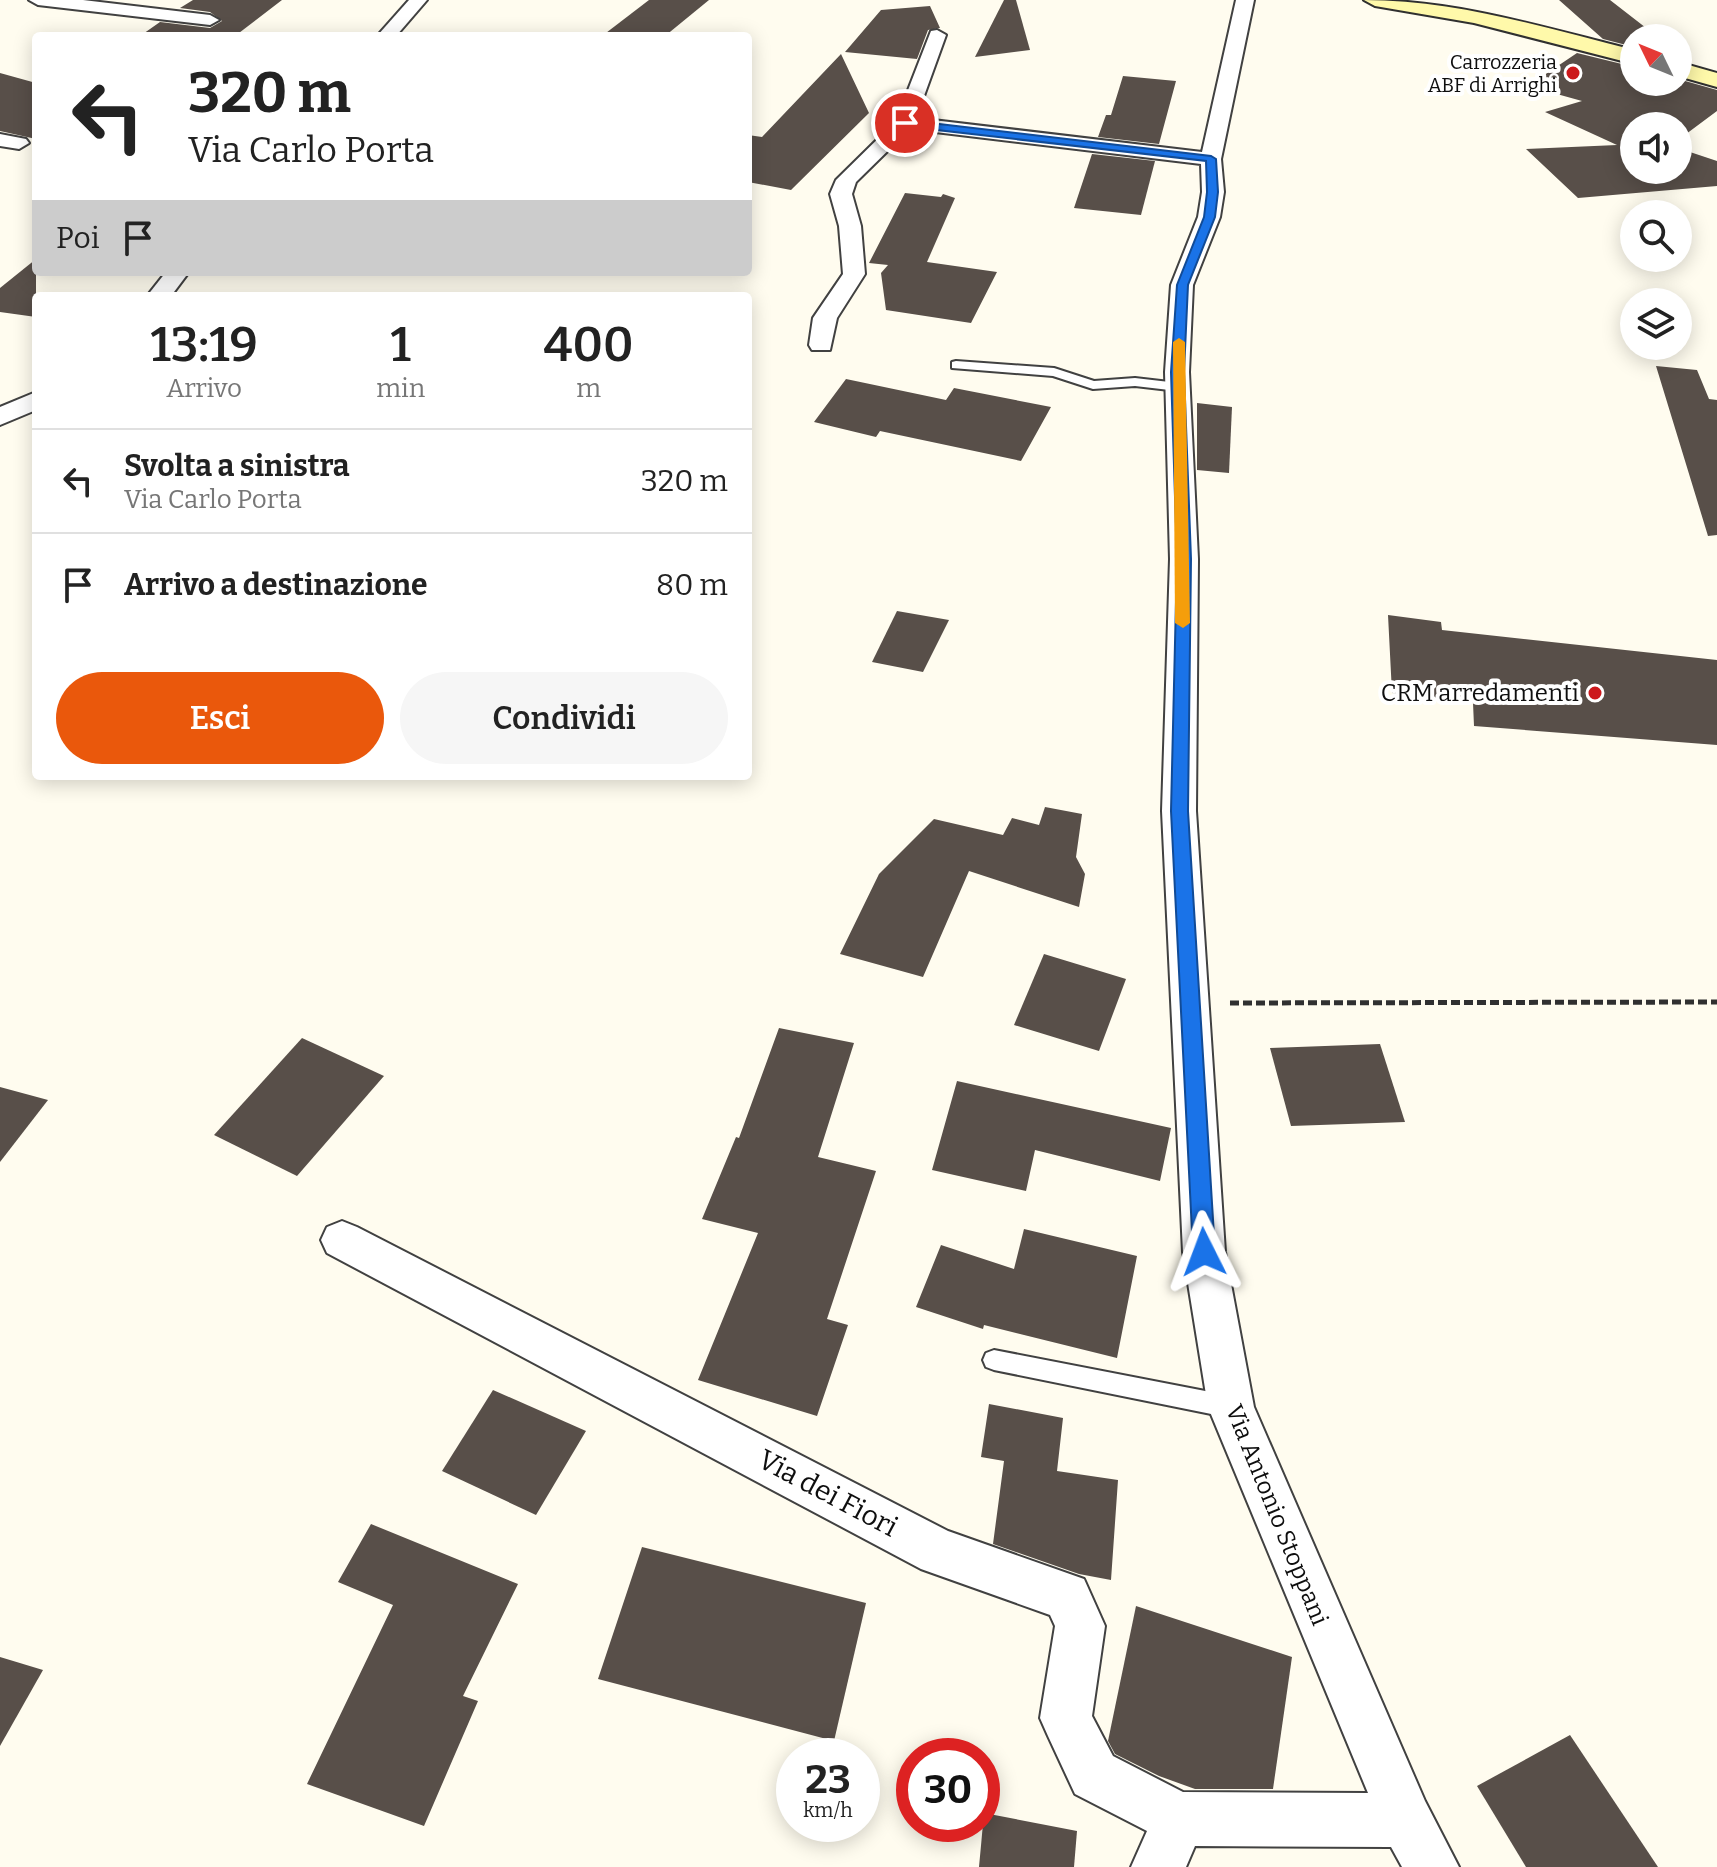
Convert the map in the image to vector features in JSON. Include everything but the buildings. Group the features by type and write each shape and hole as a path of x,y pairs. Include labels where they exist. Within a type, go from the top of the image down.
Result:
{"main road":[{"path":"1375,0 1474,17 1620,53"},
{"path":"1474,17 1503,17 1520,9 1531,24 1563,38"},
{"path":"1692,73 1717,80"}],"street":[{"path":"38,0 210,20"},
{"path":"390,32 418,0"},
{"name":"Via Antonio Stoppani","path":"1245,0 1211,159 1213,192 1209,217 1182,285 1178,387 1184,559 1179,811 1204,1252 1231,1407 1406,1820 1432,1867"},
{"path":"821,345 825,318 854,274 850,226 841,194 846,180 905,123 937,35"},
{"path":"905,123 1211,159"},
{"path":"162,292 175,276"},
{"path":"0,417 32,402"},
{"name":"Via dei Fiori","path":"342,1240 938,1552 1067,1596 1080,1626 1066,1718 1094,1775 1180,1819"},
{"path":"1158,1867 1180,1819 1406,1820"}],"lane":[{"path":"956,365 1054,372 1093,385 1135,382 1178,387"},
{"path":"994,1360 1231,1407"}],"path":[{"path":"1188,1004 1717,1002"}],"slow traffic":[{"path":"1179,342 1177,372 1184,559 1183,623"}],"place":[{"name":"Carrozzeria ABF di Arrighi","path":"1573,73"},
{"name":"CRM arredamenti","path":"1595,693"}],"route":[{"path":"905,123 1211,159 1213,192 1209,217 1182,285 1177,372 1184,559 1179,811 1204,1252"}]}
